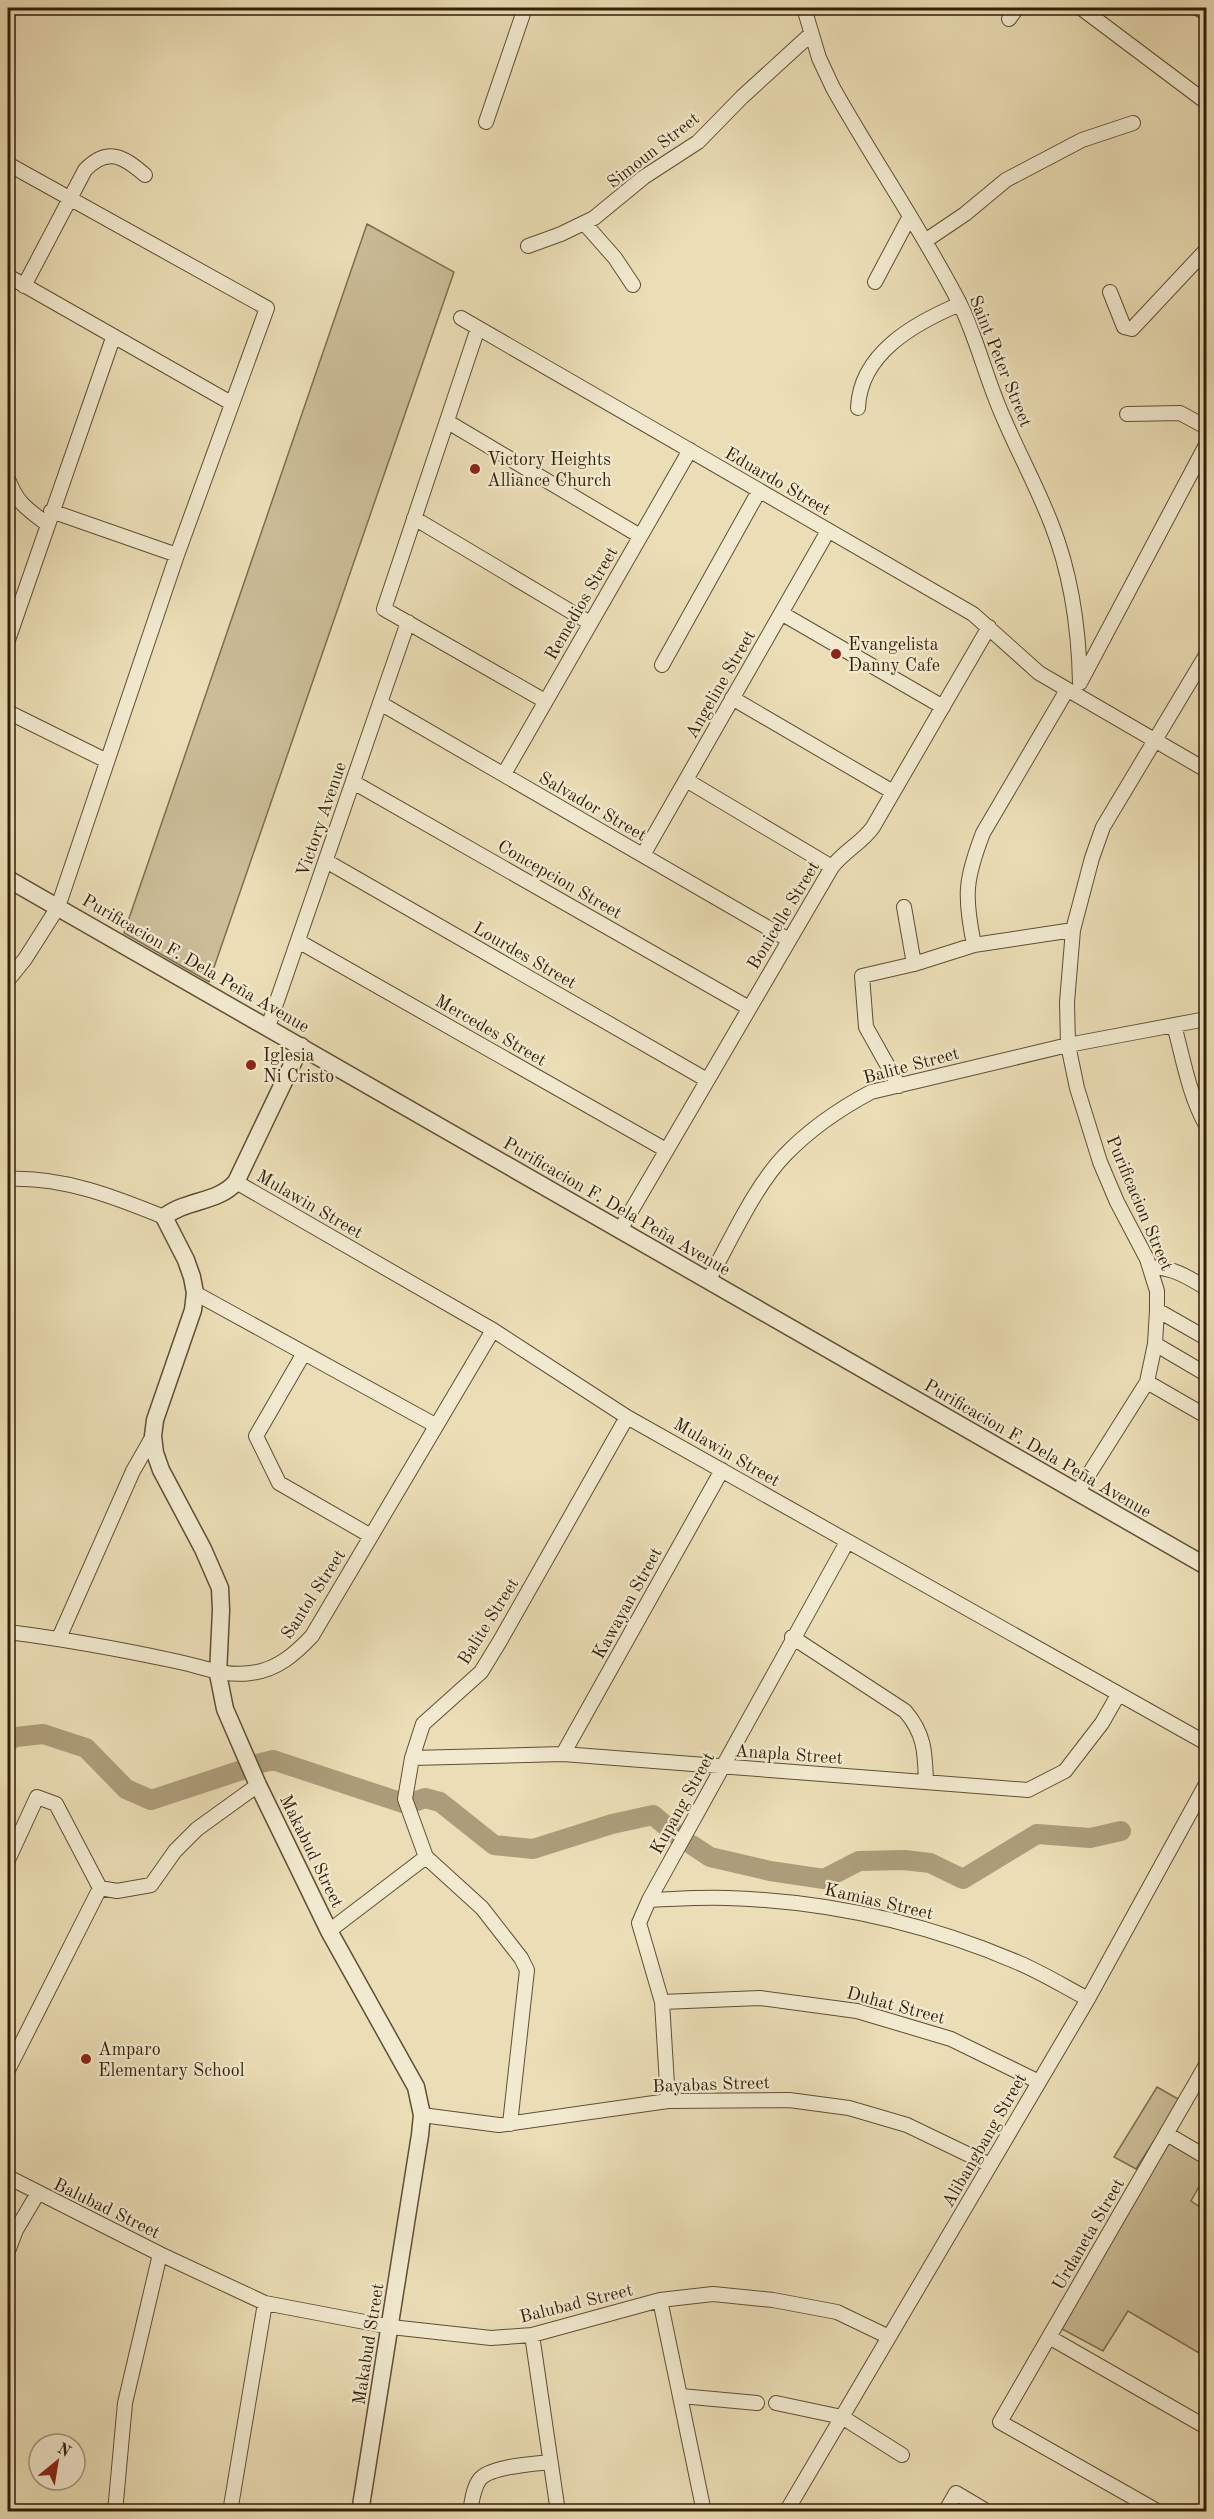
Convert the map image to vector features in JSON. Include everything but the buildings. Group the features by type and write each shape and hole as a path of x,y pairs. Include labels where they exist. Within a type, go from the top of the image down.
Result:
{"street":[{"path":"486,122 525,8"},
{"name":"Saint Peter Street","path":"804,8 819,58 832,88 925,241 960,304 978,346 1002,416 1052,523 1065,564 1080,653 1075,690"},
{"path":"1081,8 1206,102"},
{"path":"1197,8 1206,13"},
{"name":"Simoun Street","path":"528,246 585,224 604,212 644,177 698,142 742,97 811,34"},
{"path":"925,241 965,214 1006,180 1082,140 1133,123"},
{"path":"24,286 85,170 93,161 111,156 123,159 146,175"},
{"path":"8,164 267,308 177,555 58,907 25,959 8,980"},
{"path":"875,282 910,216"},
{"path":"585,224 615,258 633,285"},
{"path":"1110,292 1124,327 1132,329 1201,268 1206,250"},
{"path":"8,276 113,338 231,403"},
{"path":"858,408 858,392 871,364 919,323 960,304"},
{"name":"Eduardo Street","path":"461,318 973,614 1021,659 1206,770"},
{"path":"478,328 384,609 545,701"},
{"path":"8,640 113,338"},
{"path":"1127,414 1180,413 1206,427"},
{"path":"448,422 640,536"},
{"path":"974,945 966,894 975,852 983,833 1075,690 1206,445"},
{"name":"Remedios Street","path":"504,774 690,450"},
{"path":"8,479 14,496 22,506 49,517 177,555"},
{"path":"662,665 759,491"},
{"path":"414,518 590,623"},
{"name":"Angeline Street","path":"643,855 828,531"},
{"path":"781,613 943,707"},
{"name":"Victory Avenue","path":"268,1027 408,622"},
{"name":"Bonicelle Street","path":"620,1230 832,867 868,834 989,627"},
{"name":"Purificacion Street","path":"1077,1493 1147,1382 1155,1344 1158,1310 1157,1291 1150,1267 1117,1202 1100,1162 1077,1088 1068,1045 1067,1002 1073,930 1092,858 1103,827 1206,655"},
{"path":"732,698 893,792"},
{"name":"Salvador Street","path":"380,703 789,940"},
{"path":"8,712 107,761"},
{"path":"686,780 832,867"},
{"name":"Concepcion Street","path":"353,782 749,1008"},
{"name":"Lourdes Street","path":"326,861 707,1080"},
{"name":"Purificacion F. Dela Peña Avenue","path":"8,879 1206,1566"},
{"path":"904,907 914,964"},
{"path":"899,1086 866,1028 862,976 914,964 974,945 1073,930"},
{"name":"Mercedes Street","path":"298,941 666,1150"},
{"name":"Balite Street","path":"708,1281 772,1170 786,1154 849,1104 871,1092 1068,1045 1206,1019"},
{"path":"1174,1025 1185,1069 1206,1125"},
{"path":"8,1179 41,1179 64,1184 132,1204 164,1217 186,1203 222,1193 236,1182 301,1046"},
{"name":"Mulawin Street","path":"236,1182 493,1330 627,1417 1206,1743"},
{"name":"Makabud Street","path":"164,1217 186,1260 195,1293 191,1317 160,1403 153,1436 155,1453 183,1514 203,1548 220,1588 218,1674 225,1709 258,1785 329,1931 416,2087 422,2115 391,2327 360,2511"},
{"path":"1150,1267 1178,1271 1206,1288"},
{"path":"195,1293 435,1425"},
{"path":"1158,1310 1206,1338"},
{"name":"Santol Street","path":"8,1632 59,1638 178,1661 218,1674 251,1673 273,1667 294,1655 312,1636 493,1330"},
{"path":"1155,1344 1206,1374"},
{"path":"304,1353 256,1436 279,1483 371,1536"},
{"path":"1147,1382 1206,1416"},
{"name":"Balite Street","path":"510,2124 527,1970 521,1958 482,1908 426,1857 405,1799 412,1758 423,1724 481,1672 627,1417"},
{"path":"59,1638 133,1471 153,1436"},
{"name":"Kawayan Street","path":"563,1754 722,1470"},
{"name":"Kupang Street","path":"668,2101 662,2002 639,1923 649,1900 792,1637 847,1542"},
{"path":"792,1637 905,1711 917,1724 925,1750 926,1782"},
{"name":"Anapla Street","path":"412,1758 563,1754 1028,1790 1065,1771 1102,1723 1118,1695"},
{"name":"Alibangbang Street","path":"786,2511 1088,1999 1206,1784"},
{"path":"100,1888 117,1891 151,1885 175,1851 197,1829 258,1785"},
{"path":"8,1860 37,1797 56,1804 100,1888"},
{"path":"329,1931 426,1857"},
{"path":"8,2070 100,1888"},
{"name":"Kamias Street","path":"649,1900 725,1898 801,1903 876,1916 949,1936 1010,1960 1088,1999"},
{"name":"Duhat Street","path":"662,2002 760,1998 857,2011 951,2039 1039,2082"},
{"name":"Urdaneta Street","path":"1159,2511 1000,2422 1206,2065"},
{"name":"Bayabas Street","path":"422,2115 499,2125 668,2101 789,2100 849,2108 907,2125 990,2165"},
{"path":"1167,2134 1206,2157"},
{"name":"Balubad Street","path":"8,2177 160,2254 265,2303 391,2327 491,2338 532,2335 660,2300 713,2294 773,2300 837,2312 889,2337"},
{"path":"8,2251 16,2230 38,2193"},
{"path":"115,2511 125,2403 160,2254"},
{"path":"660,2300 704,2511"},
{"path":"230,2511 265,2303"},
{"path":"532,2335 558,2511"},
{"path":"1049,2337 1206,2427"},
{"path":"681,2396 757,2403"},
{"path":"776,2403 842,2417 902,2455"},
{"path":"470,2511 475,2488 481,2478 490,2471 550,2462"},
{"path":"945,2511 956,2493 988,2511"}],"shaded area":[{"path":"367,224 454,272 209,982 124,933"},
{"path":"1157,2087 1180,2100 1136,2169 1114,2157"},
{"path":"1169,2139 1206,2162 1206,2174 1191,2201 1206,2211 1206,2339 1199,2353 1128,2311 1103,2351 1062,2329"}],"waterway":[{"path":"8,1741 16,1737 43,1734 86,1748 126,1789 151,1800 248,1768"},
{"path":"257,1764 273,1760 403,1803"},
{"path":"411,1803 425,1798 440,1802 494,1845 533,1849 612,1824 653,1815 678,1836"},
{"path":"692,1845 710,1857 770,1871 824,1879 859,1861 904,1860 930,1863 963,1879 1037,1834 1090,1838 1121,1831"}],"place":[{"name":"Victory Heights Alliance Church","path":"475,469"},
{"name":"Evangelista Danny Cafe","path":"836,654"},
{"name":"Iglesia Ni Cristo","path":"251,1065"},
{"name":"Amparo Elementary School","path":"86,2059"}]}
